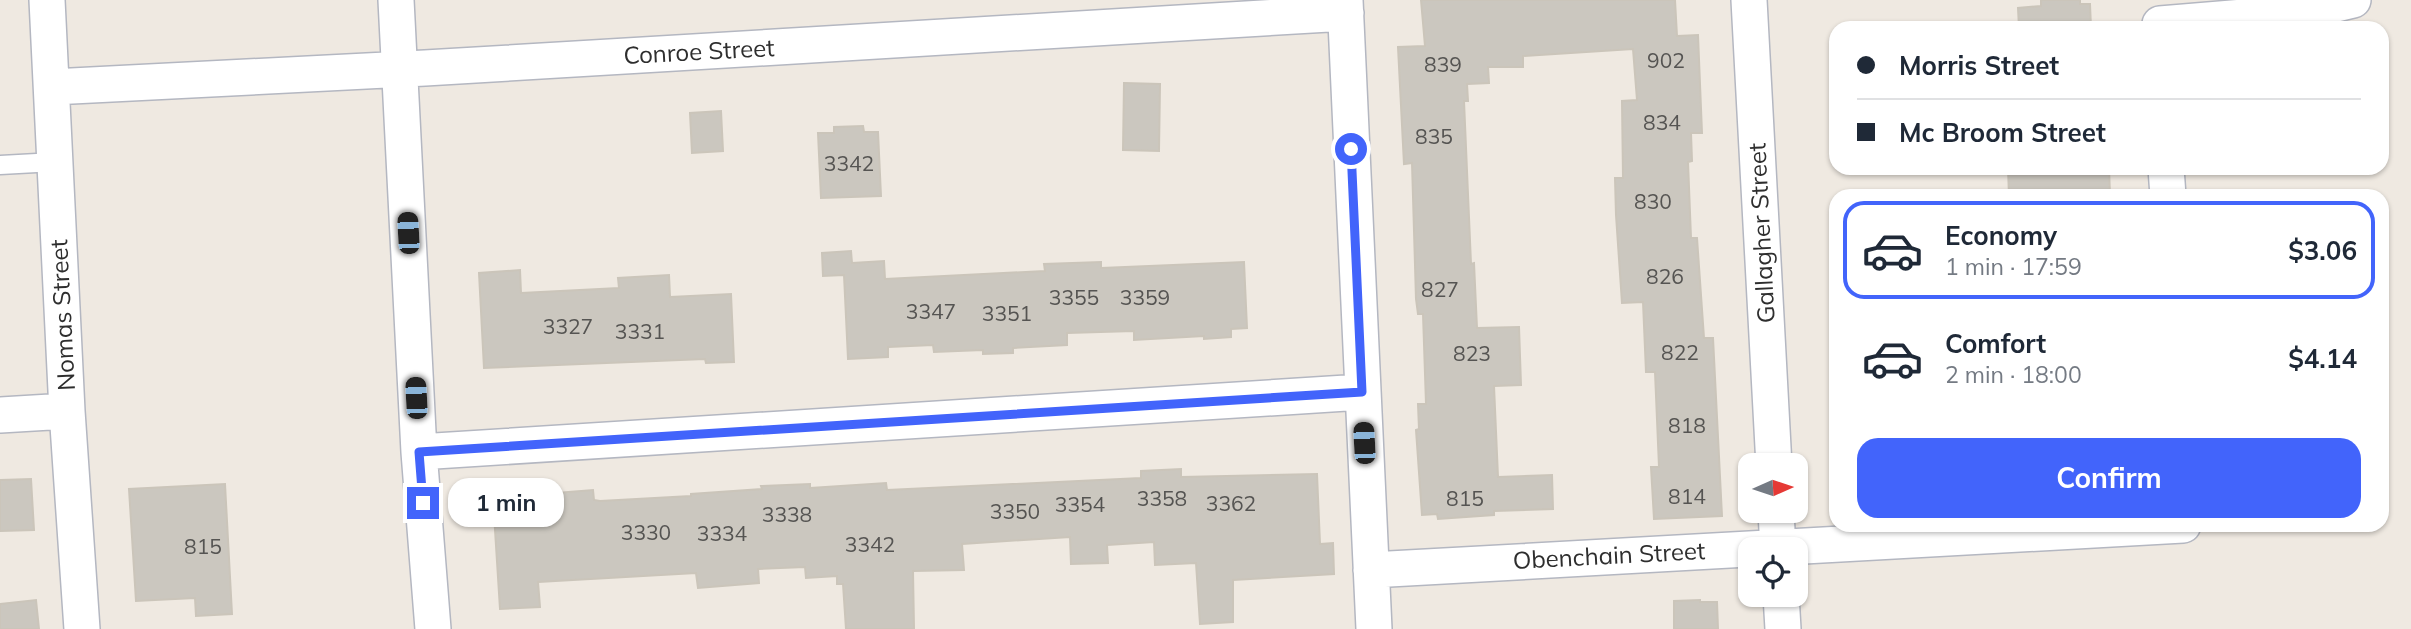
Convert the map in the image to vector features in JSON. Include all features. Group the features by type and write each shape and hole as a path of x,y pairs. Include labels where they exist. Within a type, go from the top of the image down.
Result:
{"street":[{"name":"Nomas Street","path":"47,0 67,411 82,629"},
{"path":"396,0 419,452 433,629"},
{"name":"Gallagher Street","path":"1749,0 1773,453"},
{"path":"2159,17 2303,12 2353,0"},
{"name":"Conroe Street","path":"52,86 400,69 1345,7"},
{"path":"1345,7 1374,629"},
{"path":"419,452 1362,392"},
{"path":"0,415 67,411"},
{"name":"Obenchain Street","path":"1808,546 2060,532"},
{"name":"Obenchain Street","path":"1371,570 1738,550"},
{"path":"1782,607 1783,629"}],"lane":[{"path":"0,165 55,162"}],"building":[{"path":"1421,0 1675,0 1677,36 1698,35 1702,133 1691,133 1692,161 1688,162 1691,238 1697,238 1704,338 1713,338 1722,516 1654,519 1651,467 1659,467 1655,372 1646,372 1643,302 1622,303 1616,215 1615,178 1623,178 1622,101 1637,100 1633,49 1523,56 1523,67 1488,67 1489,83 1467,84 1468,101 1464,101 1471,264 1474,263 1477,328 1519,327 1521,385 1494,386 1498,477 1552,475 1553,509 1494,511 1494,515 1438,519 1437,514 1422,515 1416,430 1419,429 1418,404 1426,404 1423,314 1418,314 1416,299 1412,163 1404,164 1398,47 1425,46"},
{"path":"2041,0 2080,0 2080,4 2090,4 2091,21 2019,21 2018,8 2041,6"},
{"path":"1124,83 1160,84 1159,151 1123,150"},
{"path":"721,111 723,151 692,153 690,113"},
{"path":"863,126 864,132 878,132 881,196 821,198 818,133 834,133 834,127"},
{"path":"2008,175 2109,175 2110,189 2009,189"},
{"path":"851,251 852,263 884,261 885,279 1045,271 1044,264 1101,262 1101,268 1244,262 1247,328 1231,329 1231,337 1204,339 1204,336 1134,340 1134,331 1067,333 1067,345 1013,348 1013,353 983,354 983,350 934,352 933,345 888,347 888,357 848,359 844,275 823,276 822,253"},
{"path":"520,270 521,293 619,288 618,278 669,275 670,297 731,294 734,362 706,363 705,359 484,368 479,273"},
{"path":"1181,469 1181,477 1317,474 1320,544 1333,543 1334,574 1233,580 1233,622 1200,624 1196,563 1155,565 1154,542 1107,545 1108,563 1071,564 1070,537 962,544 964,570 913,571 914,629 846,629 843,584 837,584 837,576 806,578 805,567 758,569 759,583 698,588 696,573 538,582 540,607 500,609 493,498 593,490 594,500 600,501 691,496 762,489 761,486 810,484 810,488 886,483 887,490 1141,478 1141,471"},
{"path":"31,479 34,530 0,531 0,480"},
{"path":"225,484 232,614 196,616 195,598 136,601 129,489"},
{"path":"36,600 39,629 0,629 0,604"},
{"path":"1674,601 1717,602 1718,629 1674,629"}],"route":[{"path":"423,503 419,452 1362,392 1351,149"}]}
